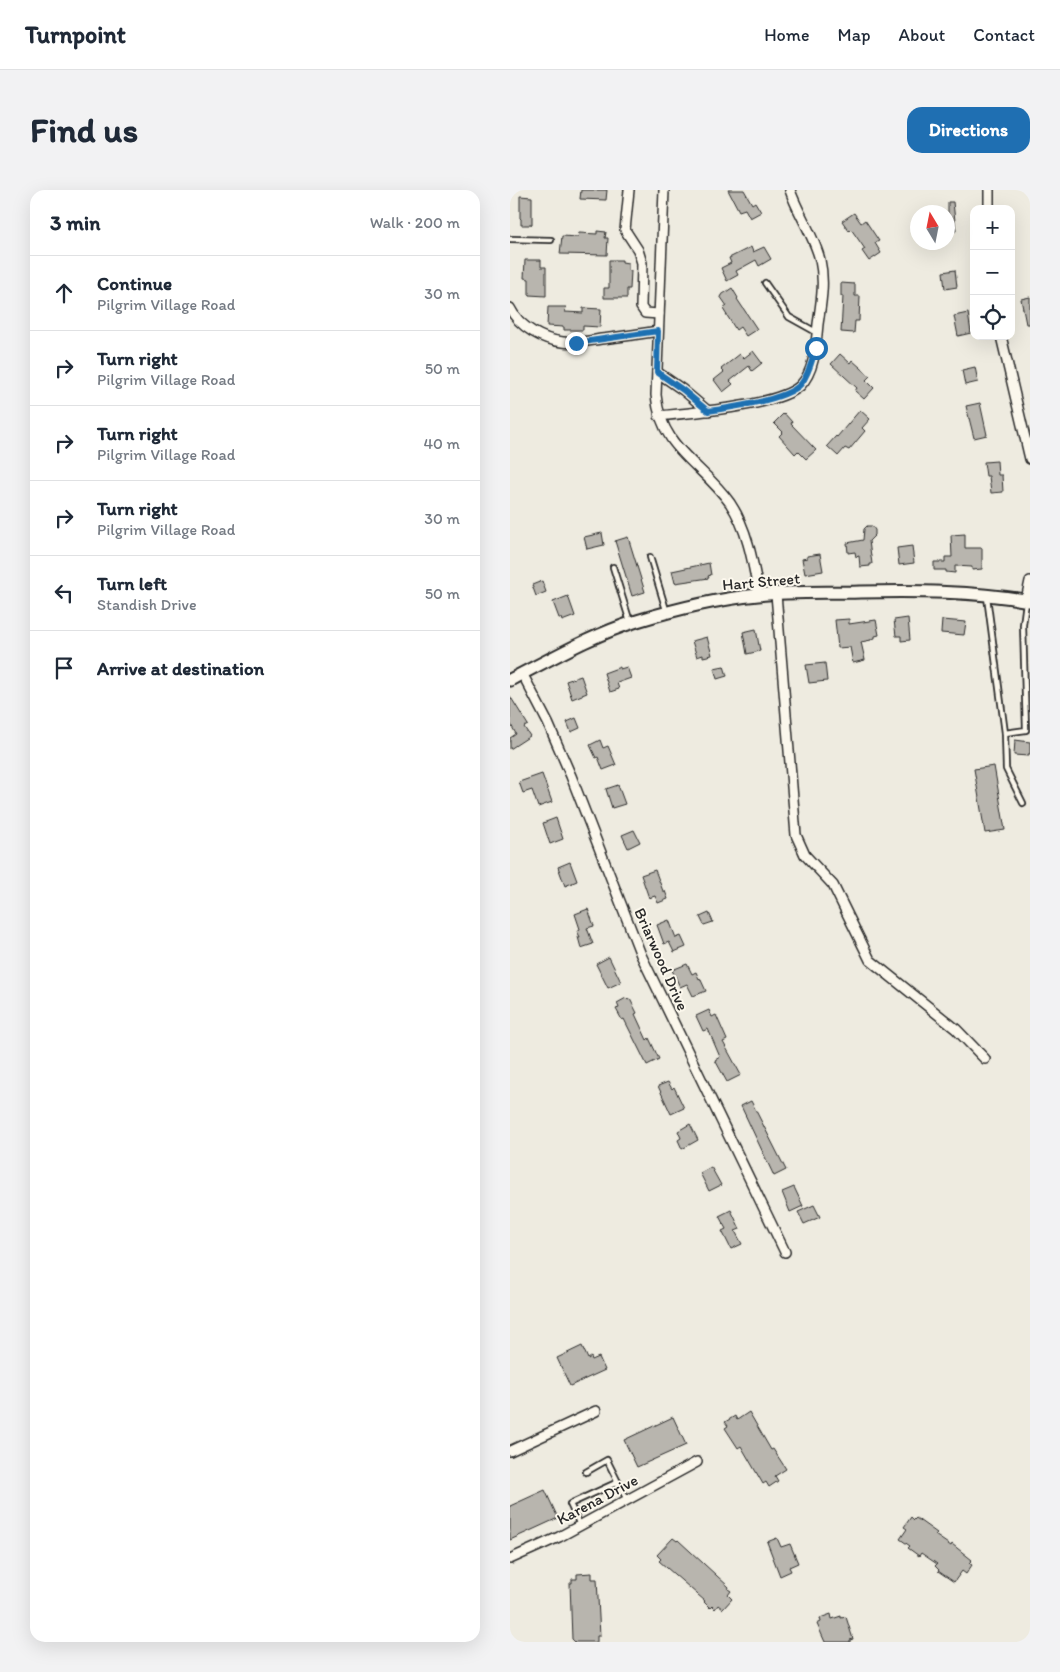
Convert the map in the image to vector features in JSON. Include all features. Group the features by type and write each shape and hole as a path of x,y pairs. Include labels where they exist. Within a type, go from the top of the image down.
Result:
{"street":[{"path":"629,190 625,230 638,250 642,263 641,308 645,313 659,314"},
{"path":"664,190 656,395 659,416 675,444 715,485 737,515 749,548 759,595"},
{"path":"659,416 708,411 752,403 792,391 806,378 818,333 823,294 822,268 814,242 790,190"},
{"path":"989,190 990,205"},
{"path":"510,308 516,319 523,325 556,342 576,343 658,331"},
{"path":"1002,340 1030,459"},
{"path":"657,372 708,411"},
{"path":"1028,601 1030,581"},
{"name":"Hart Street","path":"510,680 595,637 630,624 708,603 759,595 926,592 1028,601"},
{"path":"776,594 796,836 805,855 833,885 870,960 956,1029 985,1059"},
{"name":"Briarwood Drive","path":"522,674 548,724 571,776 644,963 785,1252"},
{"path":"510,1451 596,1411"},
{"name":"Karena Drive","path":"510,1558 537,1547 580,1525 697,1462"}],"lane":[{"path":"510,239 551,240"},
{"path":"765,283 789,317 818,333"},
{"path":"650,557 667,613"},
{"path":"613,567 630,624"},
{"path":"986,596 1005,733 1006,769 1023,803"},
{"path":"1005,733 1026,730 1024,625 1028,601"},
{"path":"586,1472 607,1460 627,1500"},
{"path":"580,1525 570,1504 618,1482"}],"building":[{"path":"581,190 607,190 606,200 580,199"},
{"path":"728,190 744,190 752,204 755,202 761,212 750,218 745,209 739,211"},
{"path":"520,196 532,197 532,225 521,225"},
{"path":"854,213 861,223 865,220 879,241 875,243 881,253 869,261 862,251 865,249 851,229 849,231 842,221"},
{"path":"597,231 606,232 605,238 608,238 607,255 560,254 562,236 578,237 579,233 597,234"},
{"path":"751,247 753,252 764,247 771,259 759,266 756,260 736,271 738,275 727,281 721,268 731,263 729,258"},
{"path":"525,260 541,260 541,267 546,267 546,296 529,295 529,279 524,278"},
{"path":"609,260 622,260 622,262 628,263 628,271 631,271 630,289 627,289 627,298 604,298 604,288 609,288"},
{"path":"955,270 957,287 945,289 943,272"},
{"path":"841,283 855,284 855,296 860,296 859,321 855,321 854,333 841,332 843,296 841,296"},
{"path":"732,288 757,329 746,336 740,327 736,330 723,309 727,306 720,296"},
{"path":"1030,297 1030,324 1026,324 1021,299"},
{"path":"548,307 566,307 565,312 583,313 583,308 601,309 600,327 583,326 583,330 564,330 564,327 547,326"},
{"path":"968,313 970,333 958,336 954,316"},
{"path":"753,351 762,363 752,371 749,366 730,381 733,384 723,392 714,380 724,372 721,369 740,354 744,358"},
{"path":"840,354 850,363 852,360 870,376 866,380 874,388 864,399 855,391 857,388 831,364"},
{"path":"975,367 978,382 965,385 962,370"},
{"path":"980,403 987,435 974,438 966,406"},
{"path":"860,410 870,419 862,428 865,431 849,450 845,448 838,456 827,446"},
{"path":"784,413 792,422 791,424 816,450 806,459 798,451 795,454 779,436 783,432 774,423"},
{"path":"997,461 998,475 1002,475 1003,492 991,493 989,476 986,476 984,462"},
{"path":"867,526 872,526 875,530 875,535 869,541 872,564 860,567 859,556 856,557 855,552 848,553 847,543 863,540 864,529"},
{"path":"602,533 604,545 587,549 584,537"},
{"path":"965,534 965,548 982,548 982,569 972,570 972,567 955,566 955,573 946,572 946,570 934,570 934,562 945,562 945,557 952,557 951,535"},
{"path":"628,537 645,592 632,596 615,541"},
{"path":"912,546 914,563 899,565 897,548"},
{"path":"820,554 823,571 805,574 802,559 807,558 807,556"},
{"path":"709,563 711,575 708,576 709,578 675,583 672,571"},
{"path":"542,581 546,592 536,596 532,585"},
{"path":"568,596 575,616 562,621 553,602"},
{"path":"908,618 910,640 901,641 901,636 896,636 894,620"},
{"path":"849,619 849,624 876,620 879,635 871,640 861,642 865,660 853,663 850,647 838,648 835,620"},
{"path":"942,620 966,622 964,635 941,633"},
{"path":"756,629 760,651 747,654 743,632"},
{"path":"707,637 712,655 697,657 692,641"},
{"path":"825,663 827,681 809,683 806,665"},
{"path":"724,666 727,676 717,679 714,668"},
{"path":"620,667 620,669 627,667 631,678 617,683 619,689 610,692 604,673"},
{"path":"581,676 587,693 572,699 566,681"},
{"path":"510,696 528,725 524,727 530,736 510,749 510,738 516,734 510,723"},
{"path":"576,718 580,728 571,732 567,722"},
{"path":"600,740 603,748 608,746 616,765 603,770 598,757 596,758 590,745"},
{"path":"1015,740 1030,742 1030,754 1028,756 1014,755"},
{"path":"994,766 1005,830 985,833 974,769"},
{"path":"542,774 552,802 538,807 532,790 523,793 519,782"},
{"path":"618,785 625,804 612,808 606,789"},
{"path":"556,818 563,839 550,844 543,823"},
{"path":"634,830 640,842 628,848 622,835"},
{"path":"570,862 577,881 565,886 558,867"},
{"path":"655,870 668,899 658,903 655,896 649,898 641,875"},
{"path":"588,909 594,926 587,928 593,944 581,948 578,937 580,937 577,931 580,929 575,914"},
{"path":"709,913 713,922 704,925 700,917"},
{"path":"669,920 676,938 681,936 686,947 674,952 669,942 664,944 657,925"},
{"path":"609,957 621,982 608,988 596,964"},
{"path":"687,964 692,974 696,972 706,991 693,996 687,984 680,987 672,970"},
{"path":"626,998 630,999 647,1040 649,1038 659,1059 647,1065 624,1019 622,1020 616,1009 619,1008 617,1003"},
{"path":"709,1010 712,1017 716,1015 727,1040 723,1042 741,1075 727,1082 715,1060 720,1057 708,1029 703,1031 696,1016"},
{"path":"668,1082 672,1089 674,1087 684,1108 671,1114 658,1086"},
{"path":"751,1101 786,1170 774,1176 741,1106"},
{"path":"690,1124 698,1140 682,1149 678,1140 681,1138 678,1131"},
{"path":"711,1167 721,1185 709,1191 700,1173"},
{"path":"794,1187 803,1206 790,1212 782,1192"},
{"path":"814,1205 820,1217 804,1224 798,1212"},
{"path":"731,1210 740,1229 735,1231 742,1244 731,1249 722,1231 726,1229 719,1216"},
{"path":"582,1346 588,1359 591,1357 592,1360 599,1357 605,1370 570,1386 557,1358"},
{"path":"749,1412 771,1450 773,1449 786,1469 775,1476 778,1481 769,1487 766,1482 763,1484 741,1446 738,1448 725,1428 728,1426 725,1422 735,1416 737,1420"},
{"path":"673,1417 686,1445 637,1467 624,1440"},
{"path":"545,1490 558,1518 510,1540 510,1506"},
{"path":"911,1517 914,1520 916,1518 937,1533 935,1535 951,1546 952,1544 972,1560 969,1563 972,1565 966,1574 962,1571 954,1582 938,1571 935,1566 937,1564 921,1553 919,1556 908,1548 910,1546 900,1539 907,1529 904,1527"},
{"path":"673,1538 678,1540 729,1587 728,1589 731,1591 728,1595 732,1599 723,1609 718,1605 715,1609 712,1606 710,1608 705,1601 659,1561 661,1559 657,1555"},
{"path":"777,1538 781,1547 790,1544 798,1563 789,1567 791,1571 780,1576 767,1542"},
{"path":"592,1573 592,1579 597,1579 600,1636 597,1636 597,1642 575,1642 572,1639 570,1583 572,1583 572,1579 577,1579 577,1574"},
{"path":"831,1614 832,1619 841,1616 841,1618 846,1617 853,1639 850,1642 825,1642 817,1624 821,1622 820,1618"}],"route":[{"path":"576,343 658,331 657,372 708,411 752,403 792,391 806,378 816,348"}]}
